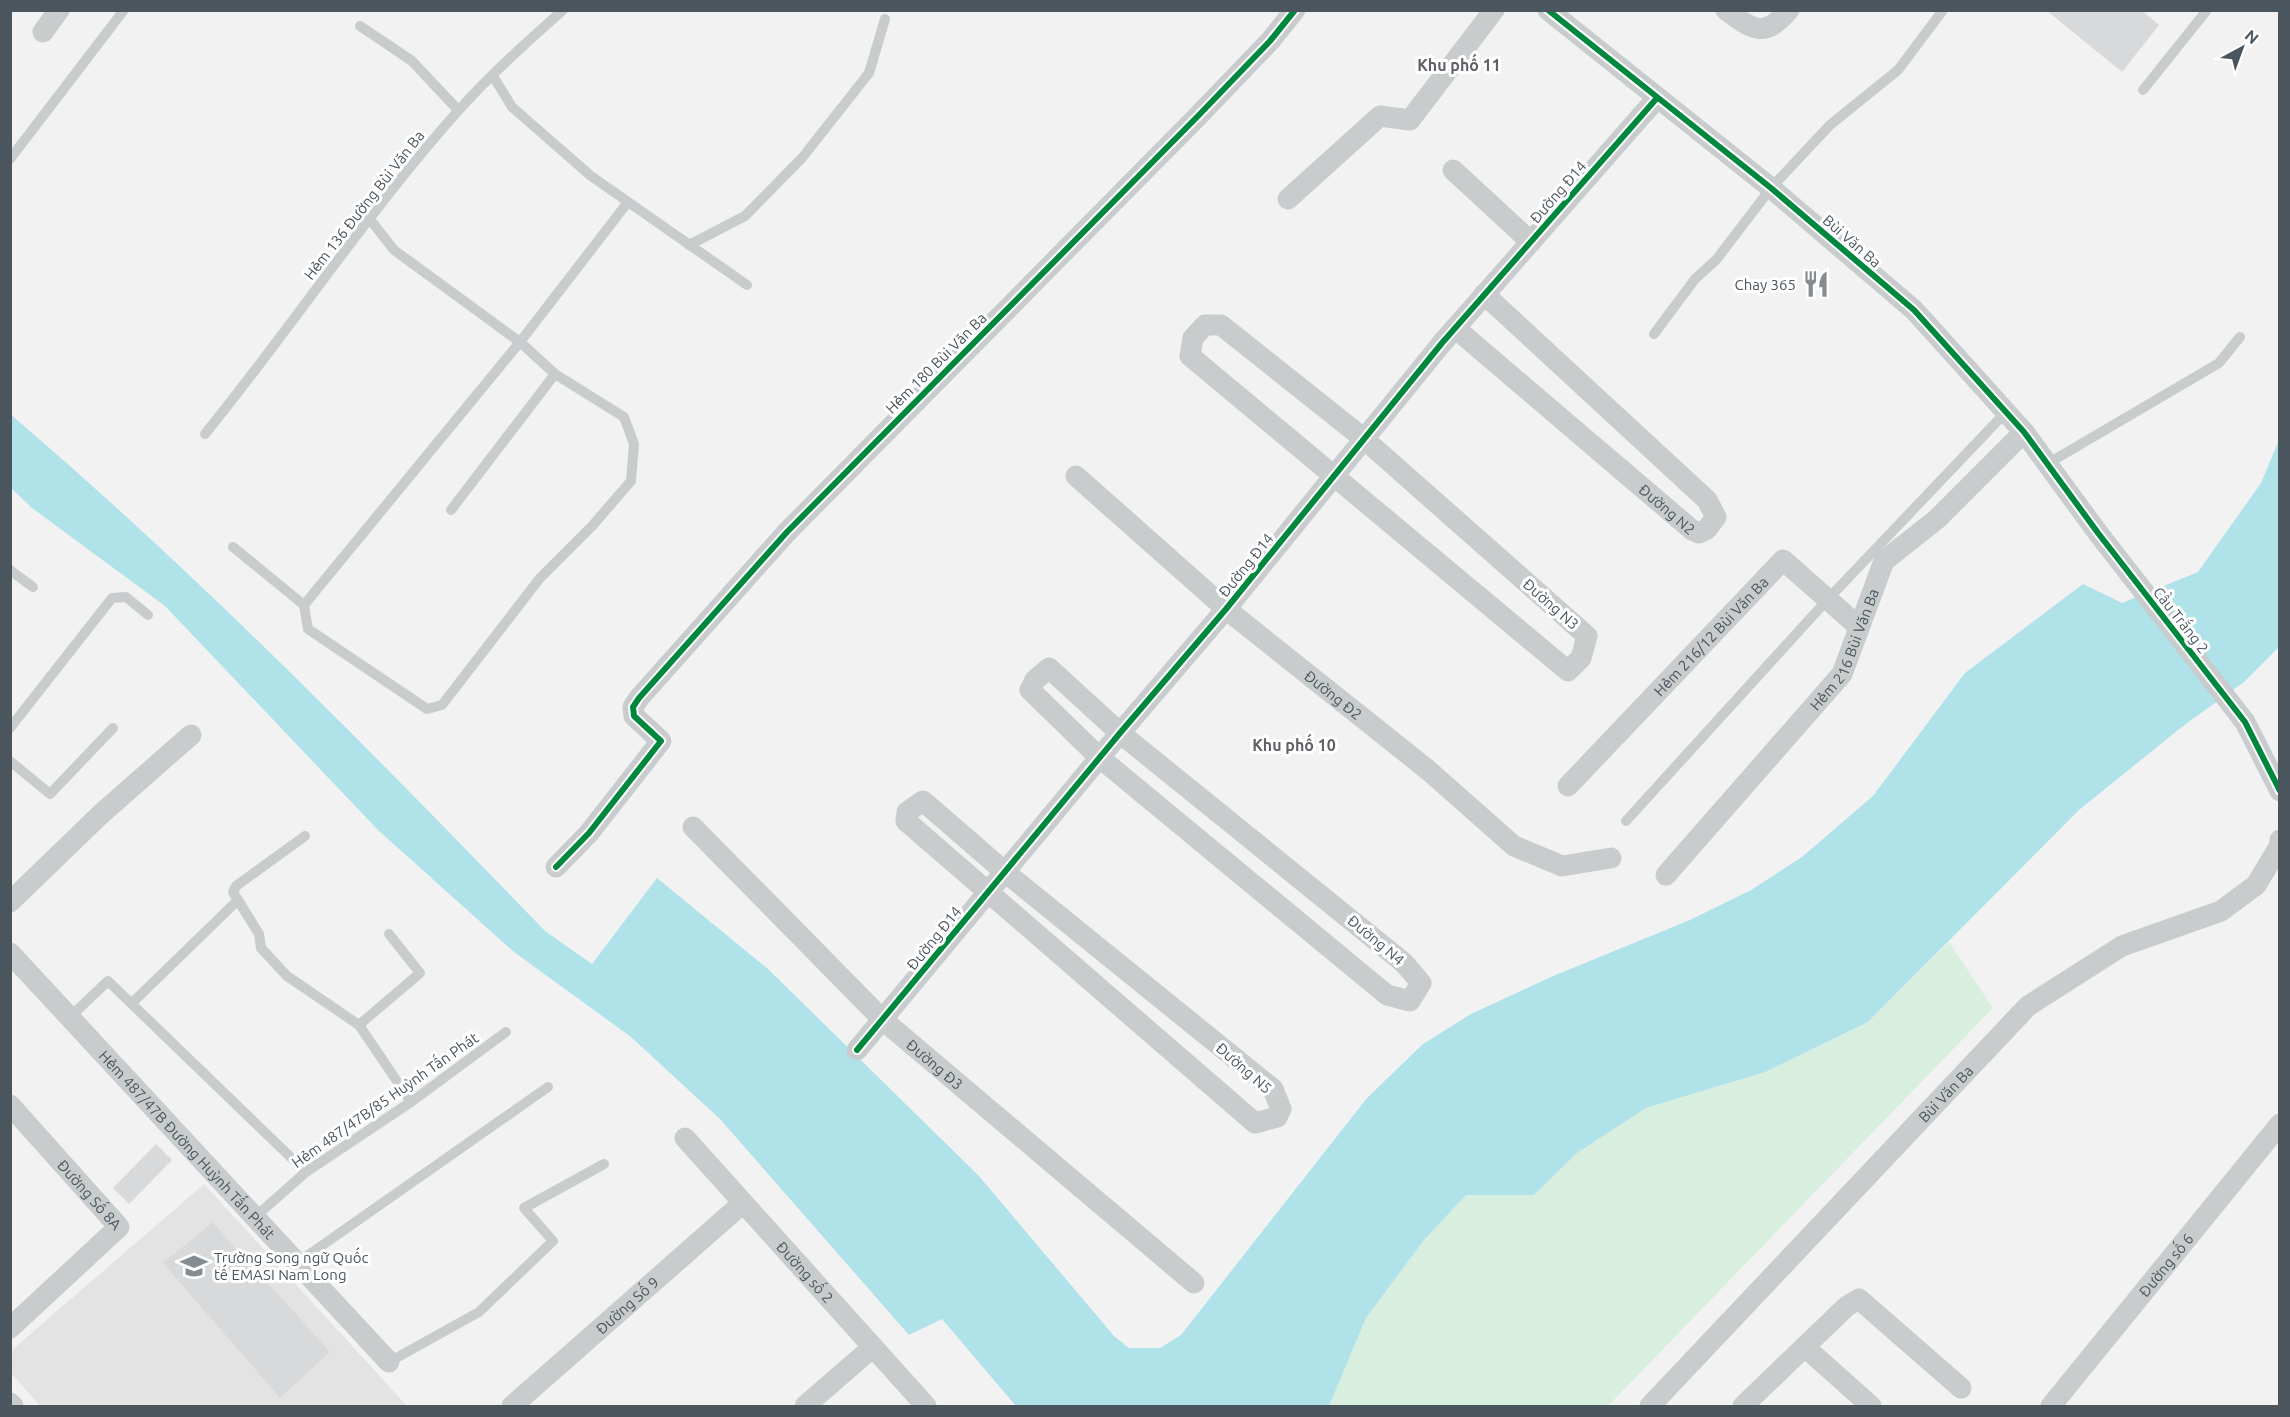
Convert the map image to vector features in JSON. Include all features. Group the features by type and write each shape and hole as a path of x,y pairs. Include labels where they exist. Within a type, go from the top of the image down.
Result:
{"street":[{"path":"43,32 59,10"},
{"name":"Hẻm 180 Bùi Văn Ba","path":"556,867 589,833 661,740 634,716 633,707 639,698 787,532 1198,116 1270,41 1295,10"},
{"path":"1287,199 1380,116 1410,120 1494,10"},
{"name":"Bùi Văn Ba","path":"1548,10 1771,188 1914,310 2024,432 2098,533"},
{"path":"1726,10 1749,26 1764,29 1778,22 1789,10"},
{"name":"Đường Đ14","path":"858,1050 1120,733 1226,609 1363,438 1455,328 1657,98"},
{"path":"1453,170 1531,242"},
{"name":"Đường N2","path":"1455,328 1692,530 1699,533 1707,529 1716,517 1707,500 1484,294"},
{"path":"1332,477 1190,356 1193,338 1205,326 1221,325 1363,438"},
{"name":"Hẻm 216 Bùi Văn Ba","path":"1666,875 1842,674 1884,561 1937,519 2024,432"},
{"name":"Đường N3","path":"1332,477 1568,671 1581,658 1587,636 1363,438"},
{"name":"Đường Đ2","path":"1076,476 1226,609 1428,770 1514,846 1562,866 1611,858"},
{"name":"Cầu Trắng 2","path":"2098,533 2245,722 2280,791"},
{"name":"Hẻm 216/12 Bùi Văn Ba","path":"1568,786 1783,560 1859,627"},
{"name":"Đường N4","path":"1049,668 1120,733 1404,963 1420,983 1410,1001 1387,995 1100,758 1030,690 1035,680 1049,668"},
{"path":"10,902 101,814 191,735"},
{"name":"Đường N5","path":"923,801 1005,872 1273,1089 1281,1109 1277,1117 1255,1123 987,893 906,821 907,812 923,801"},
{"name":"Đường Đ3","path":"693,827 883,1020 1194,1283"},
{"name":"Bùi Văn Ba","path":"1650,1407 2028,1006 2122,946 2221,911 2256,885 2279,847 2280,840"},
{"name":"Hẻm 487/47B Đường Huỳnh Tấn Phát","path":"10,953 389,1362"},
{"name":"Đường Số 8A","path":"10,1105 118,1227 10,1328"},
{"name":"Đường số 6","path":"2051,1407 2280,1124"},
{"name":"Đường số 2","path":"685,1138 926,1407"},
{"name":"Đường Số 9","path":"512,1407 743,1203"},
{"path":"1743,1407 1847,1306 1859,1299 1960,1388"},
{"path":"806,1407 873,1347"},
{"path":"1806,1348 1871,1407"}],"lane":[{"path":"10,159 124,10"},
{"name":"Hẻm 136 Đường Bùi Văn Ba","path":"205,434 256,372 369,218 458,110 563,10"},
{"path":"1654,334 1695,279 1716,260 1771,188 1830,125 1898,70 1943,10"},
{"path":"2143,90 2207,10"},
{"path":"689,245 745,216 802,158 869,73 885,19"},
{"path":"360,26 412,61 458,110"},
{"path":"493,76 512,107 591,176 747,285"},
{"path":"304,605 520,342 628,202"},
{"path":"233,547 304,605 308,629 427,709 442,705 540,578 593,525 631,481 634,444 624,417 555,374 520,342 394,250 369,218"},
{"path":"2047,464 2219,363 2240,337"},
{"path":"451,510 555,374"},
{"path":"1626,821 1828,599 2006,412"},
{"path":"10,570 33,587"},
{"path":"10,728 112,598 126,597 148,615"},
{"path":"10,761 50,794 113,728"},
{"path":"305,836 236,886 233,892 259,934 261,948 287,976 359,1025 411,1102"},
{"path":"132,1004 237,901"},
{"path":"359,1025 420,973 389,934"},
{"path":"70,1017 108,981 306,1172"},
{"name":"Hẻm 487/47B/85 Huỳnh Tấn Phát","path":"255,1217 306,1172 411,1102 506,1032"},
{"path":"297,1263 548,1088"},
{"path":"389,1362 479,1312 553,1241 524,1208 604,1164"}],"shaded area":[{"name":"Trường Song ngữ Quốc tế EMASI Nam Long","path":"204,1184 407,1406 40,1406 11,1373 13,1349"}],"green space":[{"path":"1949,942 1993,1008 1608,1406 1329,1406 1366,1318 1424,1240 1466,1195 1534,1195 1577,1153 1646,1108 1765,1072 1868,1022"}],"water":[{"path":"10,414 217,601 350,732 545,931 592,964 657,878 768,969 978,1175 1114,1336 1129,1348 1160,1348 1181,1335 1367,1098 1423,1044 1471,1014 1553,976 1690,920 1751,890 1802,857 1873,796 1965,673 2083,584 2122,603 2198,572 2261,483 2279,440 2279,647 2244,682 2183,726 2079,810 1868,1022 1765,1072 1646,1108 1577,1153 1534,1195 1466,1195 1424,1240 1366,1318 1329,1406 1016,1406 942,1319 909,1335 720,1119 631,1037 514,952 378,830 165,606 32,508 11,488"}],"building":[{"path":"2046,10 2141,10 2159,25 2122,72"},
{"path":"156,1144 172,1160 129,1204 113,1188"},
{"path":"213,1222 265,1284 267,1282 330,1352 280,1398 163,1263"}],"cycle path":[{"path":"556,867 589,833 661,741 634,716 633,707 639,698 787,532 1198,116 1270,41 1295,10"},
{"path":"1548,10 1771,188 1914,310 2024,432 2098,533 2245,722 2280,791"},
{"path":"857,1050 1226,609 1442,343 1657,98"}],"place":[{"name":"Chay 365","path":"1816,284"},
{"name":"Trường Song ngữ Quốc tế EMASI Nam Long","path":"194,1266"}],"district":[{"name":"Khu phố 11","path":"1459,65"},
{"name":"Khu phố 10","path":"1294,745"}]}
